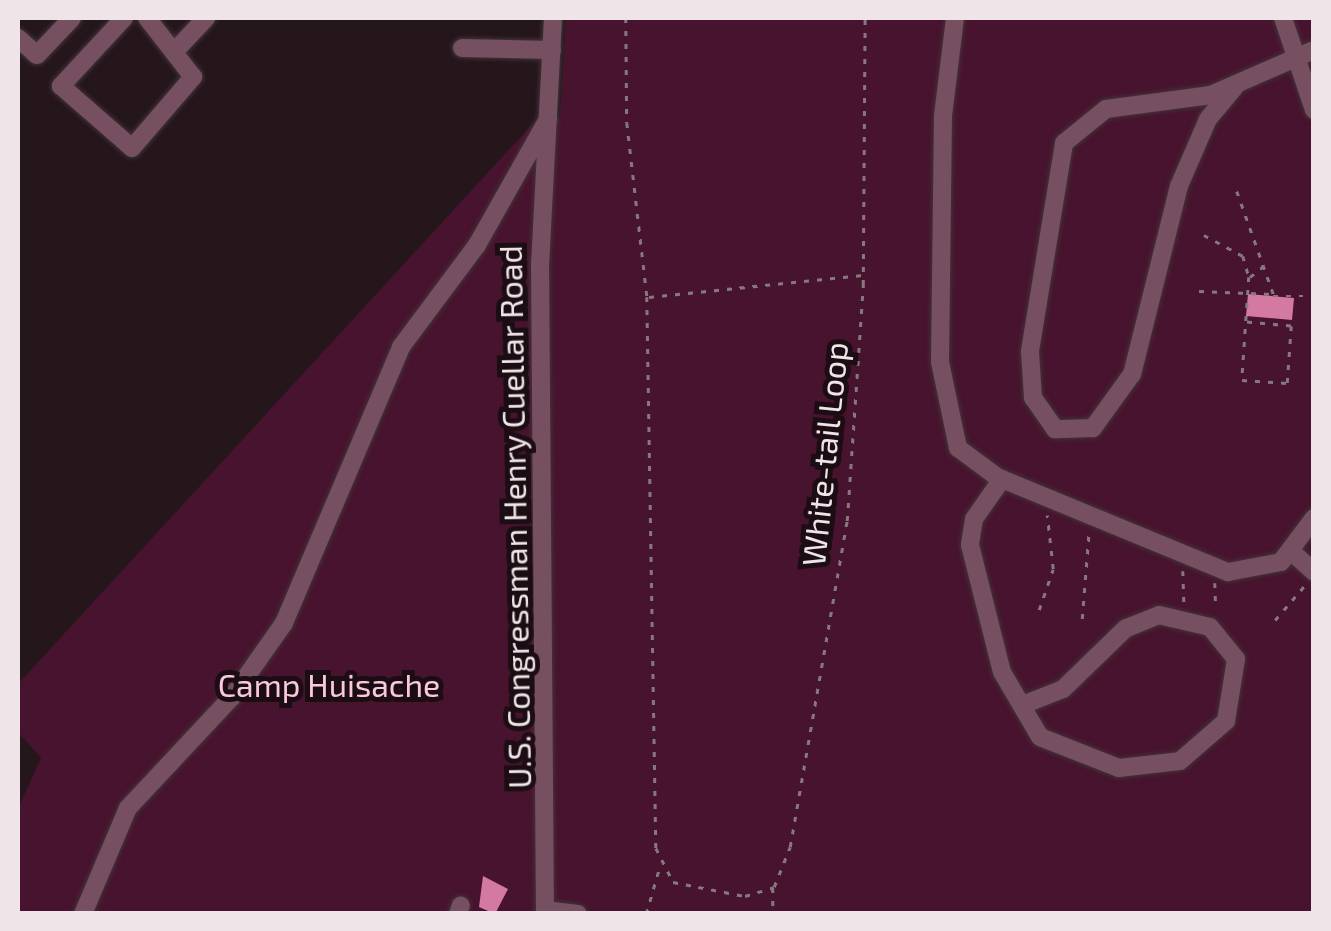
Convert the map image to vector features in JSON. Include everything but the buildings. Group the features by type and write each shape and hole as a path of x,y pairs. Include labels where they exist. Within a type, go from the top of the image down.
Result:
{"street":[{"path":"18,38 37,55 72,18"},
{"path":"124,18 61,86 132,148 193,77 148,18"},
{"path":"174,52 206,18"},
{"name":"U.S. Congressman Henry Cuellar Road","path":"545,912 540,266 553,18"},
{"path":"956,18 943,127 942,397 958,448 1002,480 1216,570 1259,570 1293,553 1314,518"},
{"path":"1283,18 1292,62 1314,110"},
{"path":"462,48 552,50"},
{"path":"1234,88 1208,119 1179,186 1132,374 1092,428 1054,429 1032,398 1030,351 1064,144 1106,109 1234,88 1314,50"},
{"name":"U.S. Congressman Henry Cuellar Road","path":"83,914 128,808 232,697 284,623 400,347 477,245 548,120"},
{"path":"1002,480 974,519 970,545 1002,672 1025,704 1040,737 1069,754 1119,768 1164,767 1219,733 1234,703 1236,659 1210,627 1159,615 1126,628 1063,688 1025,704"},
{"path":"1293,553 1311,576"},
{"path":"545,912 578,914"}],"path":[{"path":"626,18 627,124 648,297 661,867 646,914"},
{"name":"White-tail Loop","path":"774,914 774,887 800,800 845,531 863,275 865,18"},
{"path":"1236,190 1267,263 1273,295"},
{"path":"1204,235 1243,256 1249,278 1242,380 1286,383 1291,326"},
{"path":"1249,278 1267,263"},
{"path":"648,297 863,275"},
{"path":"1199,291 1246,290 1303,296"},
{"path":"1246,322 1301,326"},
{"path":"1038,610 1053,569 1051,508"},
{"path":"1082,619 1089,530"},
{"path":"1182,567 1184,604"},
{"path":"1275,620 1311,576"},
{"path":"1215,579 1216,606"},
{"path":"661,867 686,888 746,896 774,887"}],"green space":[{"name":"Camp Huisache","path":"566,18 1313,18 1313,913 18,913 18,809 41,758 18,732 18,684 538,118 560,119"}]}
